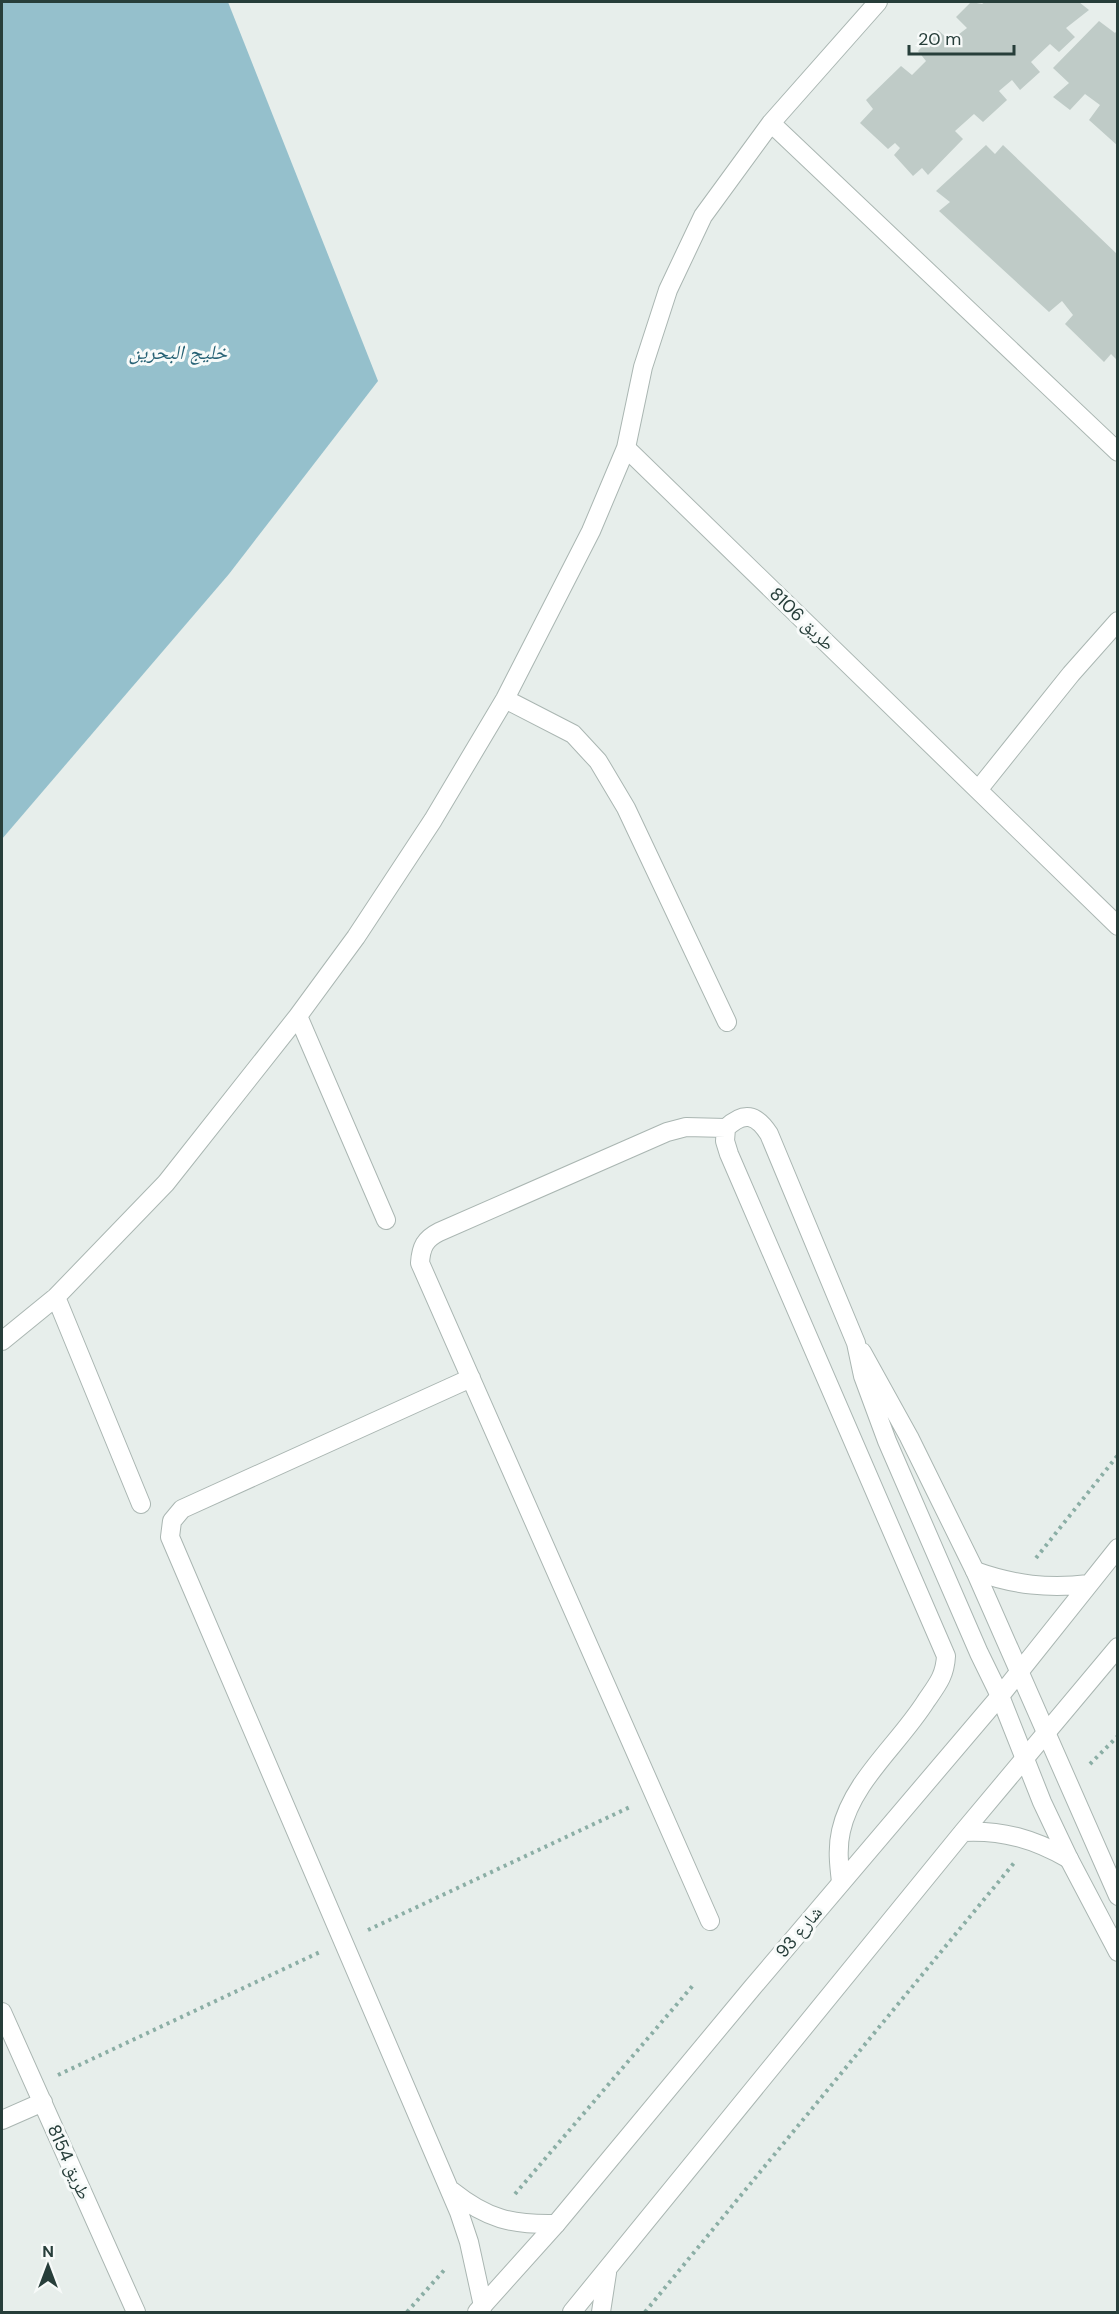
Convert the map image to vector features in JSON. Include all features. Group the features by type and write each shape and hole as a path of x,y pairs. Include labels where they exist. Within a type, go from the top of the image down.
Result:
{"street":[{"path":"2,1341 56,1297 166,1184 298,1016 356,937 427,830 505,699 591,531 626,448 643,368 668,290 703,216 771,123 878,2"},
{"path":"771,123 1118,452"},
{"name":"طريق 8106","path":"626,448 1118,926"},
{"path":"978,790 1063,682 1118,621"},
{"path":"505,699 573,734 598,761 626,808 727,1022"},
{"path":"298,1016 386,1220"},
{"path":"842,1882 838,1857 840,1832 848,1808 861,1787 924,1705 945,1672 946,1656 729,1154 725,1141 726,1128 736,1118 750,1117 762,1124 769,1134 856,1343 885,1390 975,1571 1118,1896"},
{"path":"710,1921 420,1263 421,1249 427,1238 667,1132 686,1127 726,1128"},
{"path":"56,1297 141,1504"},
{"path":"856,1343 863,1376 886,1441 1000,1696 1069,1859 1118,1952"},
{"path":"471,1378 182,1509 172,1521 170,1537 448,2188 469,2242 480,2309"},
{"name":"شارع 93","path":"480,2309 556,2224 1000,1696 1118,1548"},
{"path":"975,1571 999,1580 1036,1586 1068,1587 1089,1584"},
{"path":"572,2313 607,2273 963,1832 1118,1647"},
{"path":"963,1832 983,1831 1024,1837 1069,1859"},
{"name":"طريق 8154","path":"2,2012 136,2313"},
{"path":"2,2120 43,2102"},
{"path":"448,2188 471,2206 495,2217 526,2225 556,2224"},
{"path":"601,2313 607,2273"}],"path":[{"path":"645,2313 1022,1854 1024,1837"},
{"path":"495,2217 695,1983"},
{"path":"407,2313 469,2242"}],"water":[{"name":"خليج البحرين","path":"2,2 228,2 378,381 229,574 2,839"}],"building":[{"path":"971,2 982,4 985,2 1079,2 1089,10 1066,28 1075,37 1059,52 1050,44 1031,62 1040,72 1020,90 1012,80 999,91 1007,100 983,122 974,114 955,131 963,139 928,175 922,168 913,176 894,155 900,148 895,143 888,149 860,123 873,109 866,100 901,66 912,75 926,61 918,51 938,30 950,41 967,28 956,17"},
{"path":"1099,21 1115,33 1118,29 1118,146 1089,120 1100,105 1085,94 1070,110 1053,97 1069,83 1053,68"},
{"path":"986,145 995,154 1003,145 1118,255 1118,361 1111,354 1104,362 1065,324 1073,315 1062,301 1049,312 939,211 950,202 936,191"}]}
